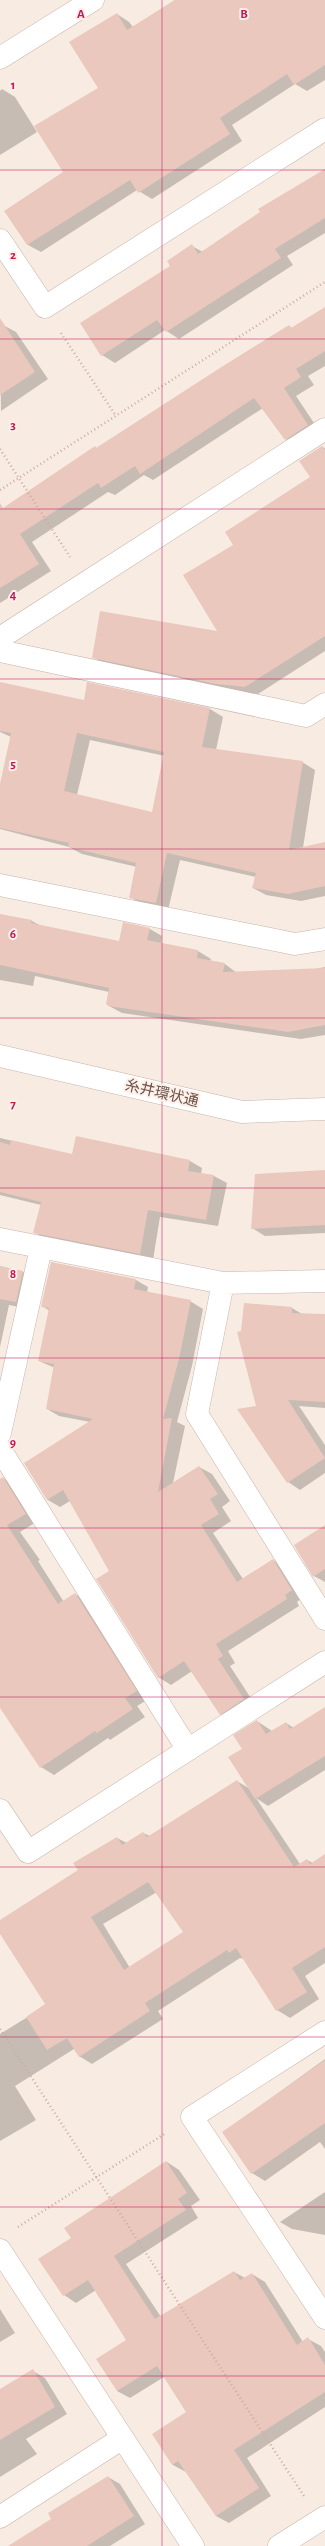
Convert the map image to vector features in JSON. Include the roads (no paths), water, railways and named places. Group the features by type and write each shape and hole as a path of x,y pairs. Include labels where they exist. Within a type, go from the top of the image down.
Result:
{"street":[{"path":"0,58 93,0"},
{"path":"0,240 45,307 325,129"},
{"path":"0,638 325,429"},
{"path":"0,651 306,716 325,704"},
{"path":"0,885 295,944 325,939"},
{"name":"糸井環状通","path":"0,1056 242,1112 325,1109"},
{"path":"0,1239 223,1283 325,1281"},
{"path":"0,1433 41,1248"},
{"path":"223,1283 197,1414 325,1619"},
{"path":"0,1449 188,1750"},
{"path":"0,1810 28,1852 325,1662"},
{"path":"324,2316 192,2117 325,2032"},
{"path":"0,2250 121,2439 193,2546"},
{"path":"0,2517 121,2439"},
{"path":"279,2546 322,2519"}]}
